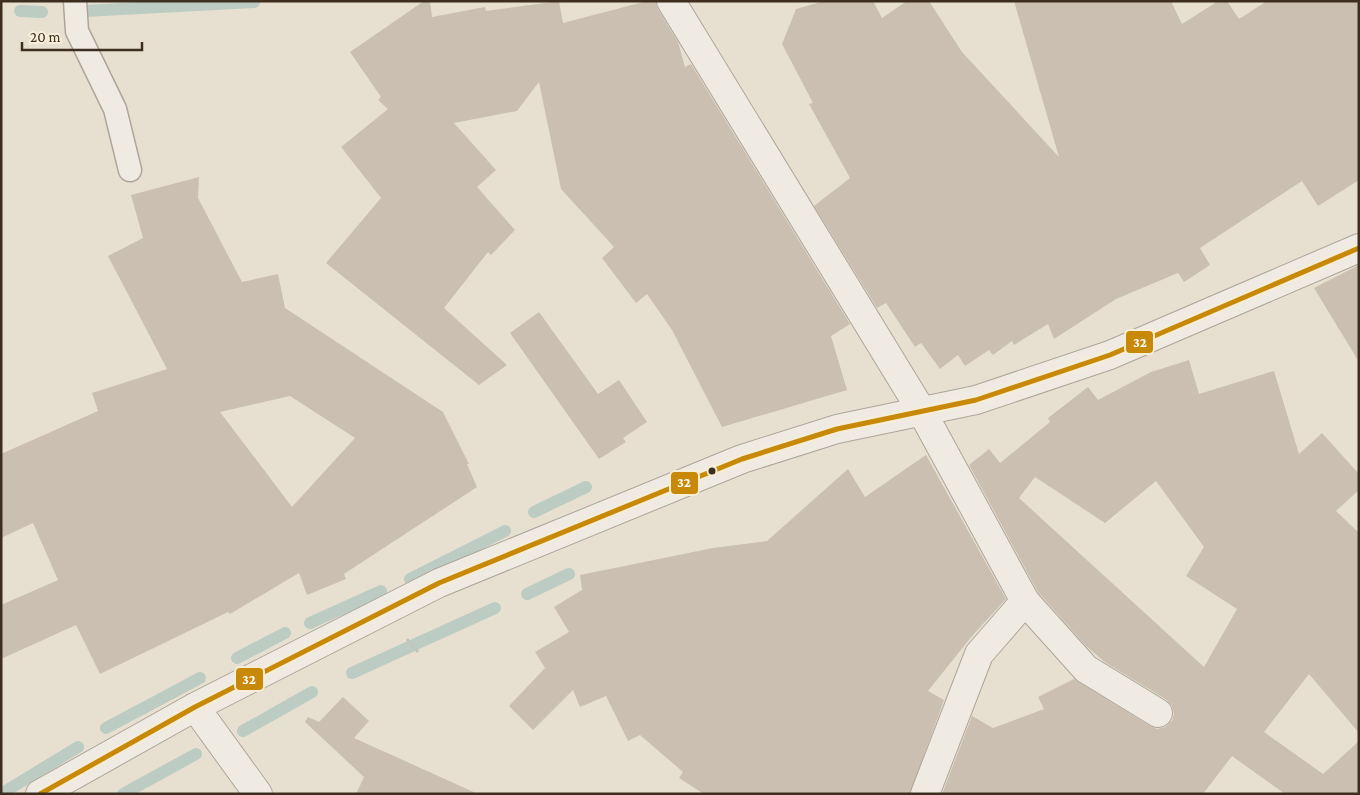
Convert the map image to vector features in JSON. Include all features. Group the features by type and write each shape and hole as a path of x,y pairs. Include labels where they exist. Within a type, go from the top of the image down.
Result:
{"street":[{"path":"671,1 921,410 1026,600 1086,669 1158,713"},
{"path":"40,794 195,707 439,583 723,466 837,429 976,400 1110,355 1359,248"},
{"path":"925,794 979,654 1026,600"},
{"path":"195,707 258,794"}],"lane":[{"path":"75,1 77,31 115,109 130,170"}],"path":[{"path":"407,638 419,652"}],"building":[{"path":"424,1 430,1 432,17 485,7 486,11 559,1 563,23 647,1 655,1 678,42 685,67 691,64 850,324 831,336 847,390 722,427 672,330 647,294 636,303 602,258 614,247 561,189 539,82 517,111 454,123 496,170 477,187 515,230 491,255 488,252 444,308 507,365 479,385 326,263 381,198 341,147 388,109 378,100 381,97 350,52"},
{"path":"824,1 873,1 882,18 907,1 929,1 962,52 1059,157 1014,1 1171,1 1182,24 1218,1 1227,1 1239,19 1267,1 1359,1 1359,180 1318,206 1302,181 1200,248 1210,265 1184,282 1178,273 1116,299 1054,339 1048,324 1014,345 1012,341 993,355 989,350 965,366 958,355 940,369 921,343 915,347 886,303 877,308 814,206 850,178 809,104 813,103 782,44 796,9"},
{"path":"199,177 198,198 242,282 278,274 285,308 443,412 469,464 467,464 477,487 344,574 346,579 307,595 299,573 230,614 228,612 100,674 76,625 1,659 1,605 58,580 33,523 1,538 1,454 98,411 92,393 167,369 108,256 143,238 131,195","holes":["290,396 355,438 292,507 220,412"]},
{"path":"1359,265 1359,362 1314,288"},
{"path":"539,312 598,394 619,380 647,422 623,438 626,442 599,459 510,333"},
{"path":"1189,360 1199,394 1274,371 1299,454 1322,433 1359,474 1359,490 1336,511 1359,533 1359,733 1309,674 1264,732 1323,774 1359,741 1359,794 1285,794 1232,756 1203,794 942,794 972,716 993,728 1044,709 1038,697 1074,679 1157,729 1165,727 1172,721 1174,714 1172,706 1167,700 1106,663 1086,646 1038,592 969,465 989,449 1000,463 1050,422 1048,418 1088,387 1098,400 1151,372","holes":["1035,477 1105,523 1156,481 1204,547 1186,576 1237,609 1204,667 1019,498"]},
{"path":"926,455 1006,599 972,636 928,691 944,700 910,794 704,794 679,778 683,772 640,735 628,741 606,696 580,707 573,690 533,730 509,706 545,668 535,652 569,632 554,607 582,590 580,575 713,548 767,541 848,469 865,497"},
{"path":"343,697 369,721 354,738 478,794 356,794 364,777 305,722 308,717 319,722"}],"waterway":[{"path":"84,11 254,2"},
{"path":"20,11 42,12"},
{"path":"534,512 586,487"},
{"path":"410,579 505,531"},
{"path":"527,594 569,574"},
{"path":"310,623 381,591"},
{"path":"352,673 495,608"},
{"path":"237,658 285,633"},
{"path":"106,728 200,678"},
{"path":"243,731 312,692"},
{"path":"1,794 78,747"},
{"path":"123,794 196,754"}],"transit line":[{"name":"32","path":"40,794 195,707 439,583 742,459 837,429 976,400 1110,355 1359,248"}]}
